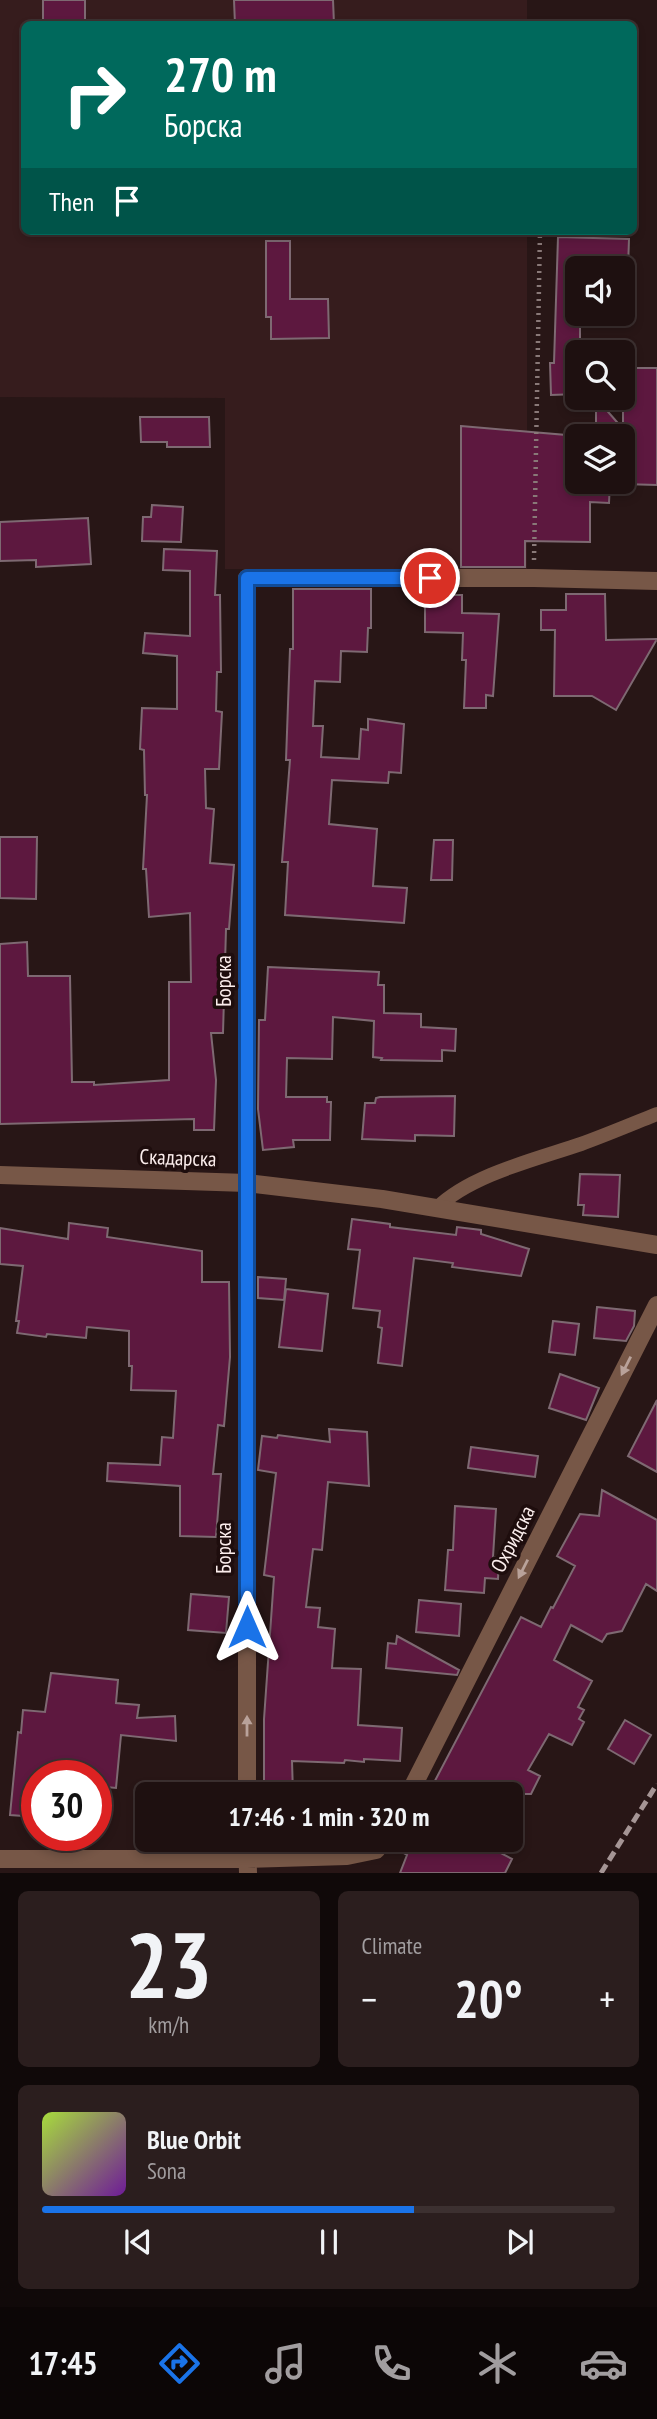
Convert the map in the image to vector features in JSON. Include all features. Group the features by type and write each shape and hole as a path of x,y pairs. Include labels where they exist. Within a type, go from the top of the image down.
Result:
{"street":[{"name":"Борска","path":"247,1782 247,578 657,581"},
{"name":"Скадарска","path":"0,1175 247,1183 437,1208 657,1245"},
{"name":"Охридска","path":"415,1782 657,1305"},
{"path":"0,1859 248,1866 366,1852"}],"lane":[{"path":"437,1208 449,1196 464,1187 657,1114"}],"path":[{"path":"534,578 540,235"}],"shaded area":[{"path":"0,0 527,0 527,21 21,21 21,235 527,235 527,570 225,569 225,398 0,397"}],"building":[{"path":"43,0 85,0 85,21 43,21"},
{"path":"234,0 333,0 334,21 235,21"},
{"path":"558,237 629,239 628,256 565,256 565,326 580,326 580,340 565,340 565,394 551,395 550,363 554,363"},
{"path":"266,241 290,241 290,299 328,299 329,338 271,339 271,317 266,317"},
{"path":"635,368 657,368 657,485 635,484 635,424 623,424 623,410 635,410"},
{"path":"596,410 606,410 619,424 596,424"},
{"path":"140,417 209,417 210,447 167,447 167,442 141,442"},
{"path":"461,426 565,435 565,494 609,494 609,503 590,502 590,542 525,541 525,567 461,567"},
{"path":"152,505 183,507 181,542 142,541 143,517 151,517"},
{"path":"88,518 91,564 36,567 36,560 0,561 0,522"},
{"path":"164,549 217,551 215,595 220,595 221,672 217,672 216,711 222,712 219,769 205,769 206,808 214,809 210,863 234,865 229,929 226,929 223,1033 211,1033 216,1080 214,1130 194,1130 194,1119 0,1124 0,944 27,942 28,976 70,976 72,1082 94,1082 94,1085 169,1080 169,982 191,982 190,913 149,917 146,869 143,869 147,795 144,750 140,749 142,708 177,709 177,656 143,653 145,633 190,636 190,571 163,570"},
{"path":"293,589 371,589 371,628 368,628 367,652 341,651 340,682 315,681 313,726 323,726 321,757 359,759 361,729 368,730 368,719 404,724 401,773 389,772 388,783 332,780 329,824 377,829 373,886 407,888 404,923 285,915 288,862 282,862 290,760 286,760 290,649 293,649"},
{"path":"566,594 605,594 606,640 657,639 616,710 592,696 554,696 555,630 541,630 541,610 566,610"},
{"path":"425,595 462,595 462,613 499,614 493,696 486,695 486,708 464,708 466,660 462,660 463,633 425,632"},
{"path":"0,837 37,837 36,899 0,898"},
{"path":"434,840 453,840 452,880 431,880"},
{"path":"268,967 379,972 378,985 384,985 384,1013 421,1014 421,1027 456,1029 455,1051 442,1050 442,1061 381,1060 382,1058 373,1057 374,1021 333,1017 332,1059 287,1058 286,1097 327,1097 327,1102 331,1102 330,1140 293,1140 294,1147 263,1150 258,1109 259,1020 265,1020"},
{"path":"455,1096 454,1136 415,1135 415,1141 362,1139 365,1103 375,1103 376,1098 380,1097"},
{"path":"580,1174 620,1175 618,1217 583,1215 584,1205 578,1205"},
{"path":"352,1219 390,1224 390,1227 456,1235 457,1227 481,1230 481,1234 529,1249 521,1276 452,1267 453,1263 414,1258 402,1366 378,1363 382,1328 378,1327 380,1311 353,1308 360,1250 348,1249"},
{"path":"69,1223 108,1228 107,1237 202,1251 202,1282 229,1282 230,1357 224,1426 218,1425 213,1474 221,1474 216,1537 180,1536 180,1486 107,1481 108,1463 160,1465 162,1437 173,1438 176,1391 131,1390 129,1331 87,1327 86,1338 17,1333 23,1266 0,1264 0,1228 68,1239"},
{"path":"258,1277 286,1279 284,1300 258,1298"},
{"path":"286,1289 328,1294 322,1351 279,1347"},
{"path":"597,1307 635,1311 634,1326 626,1341 594,1338"},
{"path":"553,1321 579,1324 575,1355 549,1352"},
{"path":"560,1374 599,1388 586,1420 549,1408"},
{"path":"657,1400 657,1472 628,1456"},
{"path":"329,1429 367,1432 369,1486 328,1482 322,1550 313,1549 306,1607 320,1608 318,1627 335,1629 332,1668 361,1669 358,1725 402,1728 400,1761 292,1761 293,1782 264,1782 264,1719 274,1577 264,1575 276,1473 258,1470 262,1436 277,1438 278,1435 330,1442"},
{"path":"471,1447 538,1456 535,1477 468,1468"},
{"path":"602,1490 657,1520 657,1591 646,1584 622,1631 607,1634 602,1642 571,1625 554,1660 592,1681 578,1707 584,1710 579,1719 584,1722 572,1745 549,1734 528,1770 540,1776 531,1794 523,1794 523,1782 434,1782 521,1617 541,1627 551,1607 553,1608 575,1566 557,1556 580,1514 599,1516"},
{"path":"455,1506 496,1509 493,1557 499,1558 498,1579 485,1578 484,1593 445,1590 448,1550 453,1550"},
{"path":"191,1594 229,1597 226,1633 188,1630"},
{"path":"419,1600 461,1604 459,1636 416,1632"},
{"path":"397,1636 459,1670 457,1675 386,1668 388,1643 396,1644"},
{"path":"51,1673 118,1680 116,1703 139,1705 137,1718 175,1716 176,1741 121,1735 116,1788 112,1788 112,1760 21,1760 21,1816 10,1815 18,1732 21,1733 23,1710 45,1712"},
{"path":"625,1720 651,1735 634,1764 608,1749"},
{"path":"402,1852 499,1852 512,1859 505,1873 400,1873 407,1855"}],"railway":[{"path":"601,1873 657,1784"}],"route":[{"path":"247,1627 247,578 430,578"}]}
